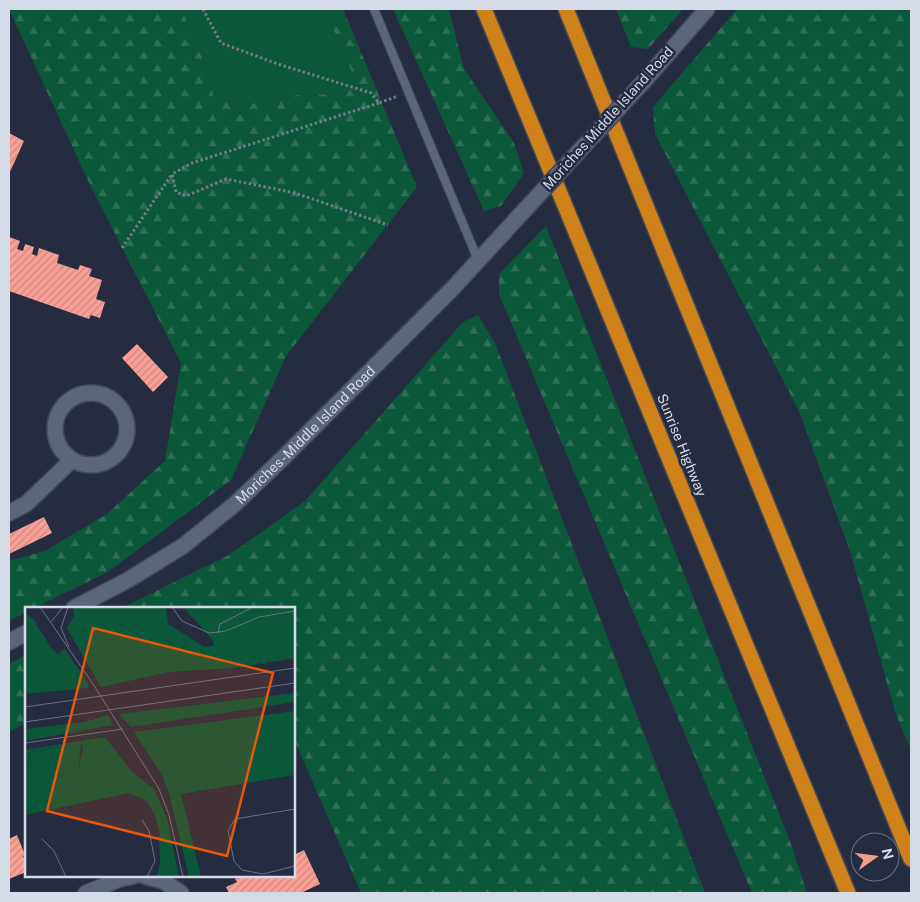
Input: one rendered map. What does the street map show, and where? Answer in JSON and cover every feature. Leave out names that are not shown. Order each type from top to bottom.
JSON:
[{"type":"highway","name":"Sunrise Highway","points":[[484,9],[848,893]]},
{"type":"highway","points":[[566,9],[911,859]]},
{"type":"main road","name":"Moriches Middle Island Road","points":[[509,227],[645,80],[707,9]]},
{"type":"main road","name":"Moriches-Middle Island Road","points":[[76,607],[128,580],[183,546],[235,504],[446,294],[509,227]]},
{"type":"main road","points":[[92,392],[105,395],[116,402],[124,413],[128,426],[126,439],[120,451],[110,460],[98,465],[84,464],[72,460],[62,450],[56,438],[55,425],[59,412],[67,401],[78,394],[92,392]]},
{"type":"main road","points":[[9,513],[26,504],[72,460]]},
{"type":"main road","points":[[9,642],[25,634]]},
{"type":"main road","points":[[86,893],[129,877]]},
{"type":"main road","points":[[148,877],[162,881],[181,893]]},
{"type":"lane","points":[[374,9],[478,260]]},
{"type":"path","points":[[204,9],[221,43],[278,64],[371,93],[379,103]]},
{"type":"path","points":[[122,248],[172,174],[192,163],[408,92]]},
{"type":"path","points":[[172,174],[176,192],[186,196],[226,179],[295,193],[388,225]]},
{"type":"green space","points":[[9,9],[181,9],[198,45],[215,100],[251,104],[303,94],[345,95],[356,82],[325,9],[343,9],[417,187],[286,356],[231,480],[108,572],[36,607],[25,607],[25,613],[9,621],[9,561],[45,551],[107,514],[165,461],[181,363],[91,187]]},
{"type":"green space","points":[[181,9],[325,9],[356,82],[345,95],[303,94],[251,104],[215,100],[198,45]]},
{"type":"green space","points":[[393,9],[449,9],[464,69],[514,143],[524,173],[501,206],[484,211]]},
{"type":"green space","points":[[616,9],[683,9],[648,49],[631,47]]},
{"type":"green space","points":[[737,9],[911,9],[911,750],[896,715],[850,551],[799,411],[655,134],[653,107]]},
{"type":"green space","points":[[546,226],[791,844],[807,893],[752,893],[499,294],[499,274]]},
{"type":"green space","points":[[478,315],[495,343],[705,893],[361,893],[295,741],[295,607],[124,607],[229,555],[305,501],[463,322]]},
{"type":"green space","points":[[25,656],[25,724],[9,732],[9,664]]},
{"type":"building","points":[[9,133],[24,141],[9,174]]},
{"type":"building","points":[[9,237],[20,241],[17,249],[23,251],[25,244],[34,247],[32,254],[37,256],[39,248],[59,255],[57,263],[78,270],[80,265],[92,269],[89,276],[102,280],[96,299],[105,302],[100,318],[91,315],[89,319],[9,291]]},
{"type":"building","points":[[137,344],[168,377],[153,392],[122,358]]},
{"type":"building","points":[[44,517],[52,533],[9,554],[9,534]]},
{"type":"building","points":[[17,835],[25,855],[23,856],[25,872],[9,879],[9,839]]},
{"type":"building","points":[[304,850],[320,884],[304,893],[229,893],[226,887],[237,882],[235,879],[240,877],[295,877],[295,854]]}]
